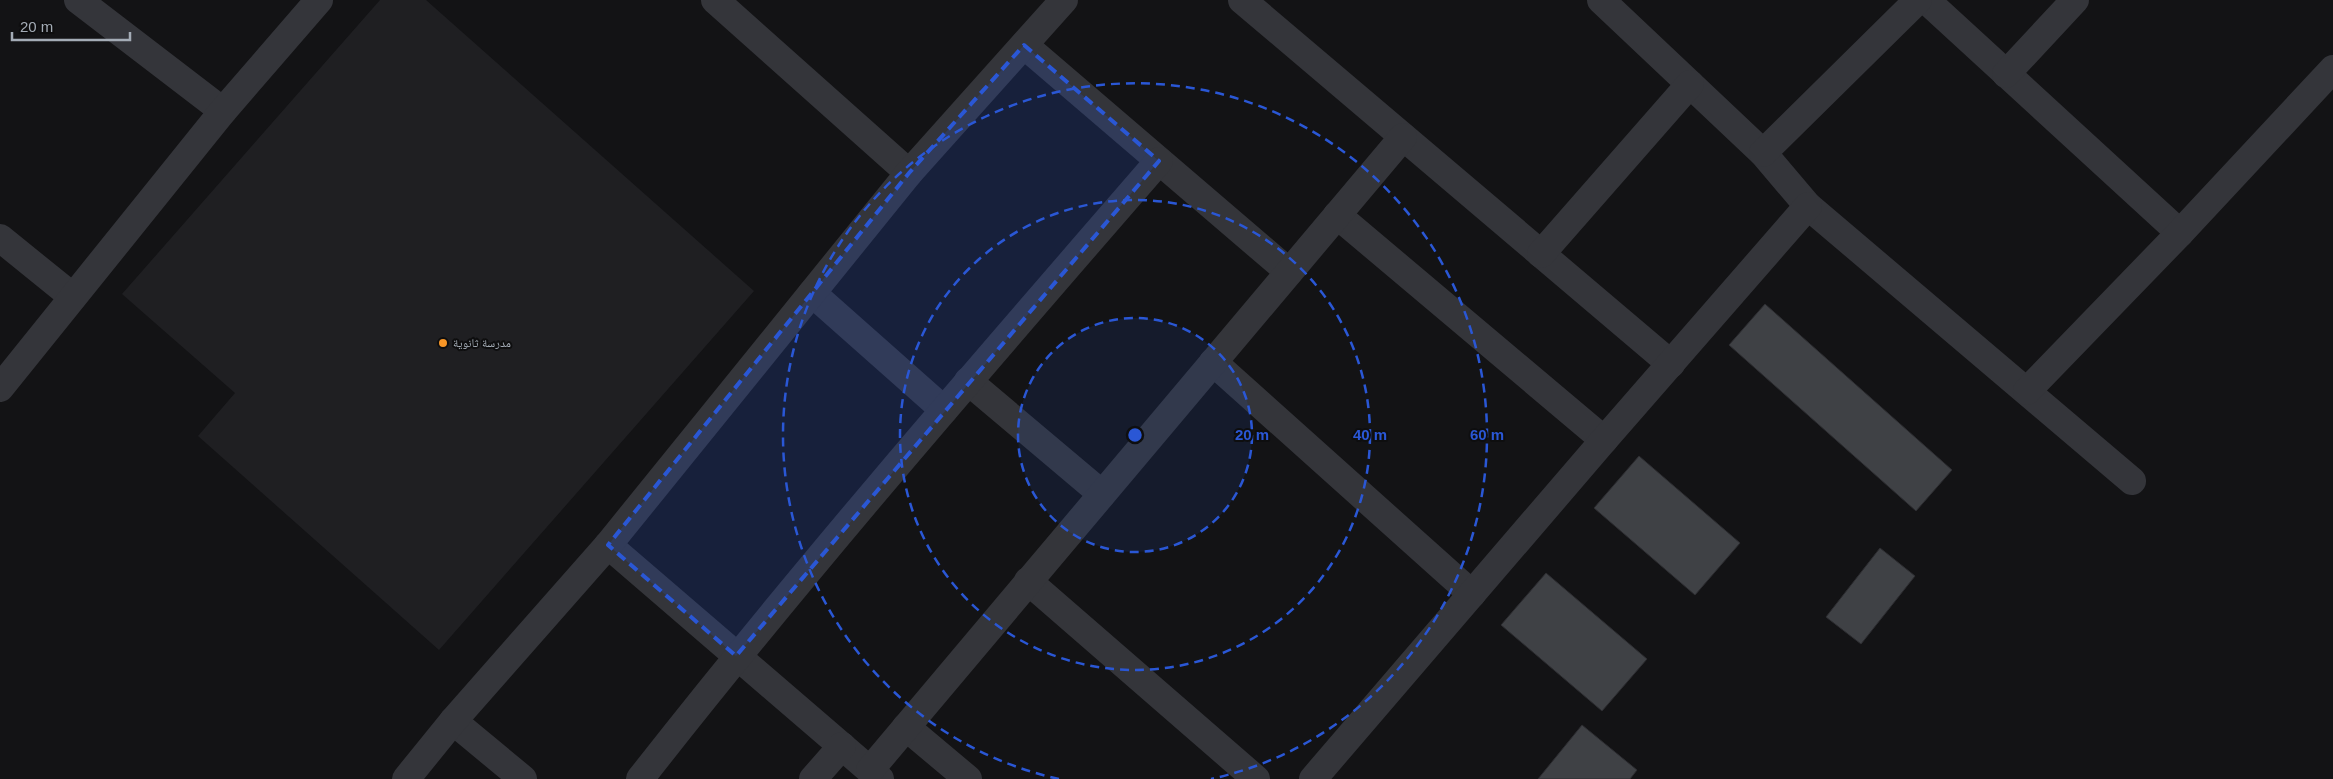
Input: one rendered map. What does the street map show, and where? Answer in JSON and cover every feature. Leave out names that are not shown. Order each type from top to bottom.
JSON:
[{"type":"street","points":[[78,0],[223,111]]},
{"type":"street","points":[[0,388],[223,111],[320,0]]},
{"type":"street","points":[[715,0],[910,173]]},
{"type":"street","points":[[406,779],[453,721],[608,545],[910,173],[1064,0]]},
{"type":"street","points":[[1242,0],[1671,364]]},
{"type":"street","points":[[1601,0],[1763,152],[1808,206],[2132,481]]},
{"type":"street","points":[[1763,152],[1918,0]]},
{"type":"street","points":[[1926,0],[2180,233]]},
{"type":"street","points":[[2006,74],[2075,0]]},
{"type":"street","points":[[1024,45],[1290,272]]},
{"type":"street","points":[[2027,390],[2180,233],[2333,69]]},
{"type":"street","points":[[1541,254],[1690,84]]},
{"type":"street","points":[[608,545],[875,775],[906,727],[1403,137]]},
{"type":"street","points":[[640,779],[736,656],[968,381],[1159,161]]},
{"type":"street","points":[[1313,779],[1808,206]]},
{"type":"street","points":[[1337,215],[1604,440]]},
{"type":"street","points":[[0,238],[73,297]]},
{"type":"street","points":[[812,293],[944,410]]},
{"type":"street","points":[[1213,362],[1472,594]]},
{"type":"street","points":[[968,381],[1102,494]]},
{"type":"street","points":[[1028,581],[1256,779]]},
{"type":"street","points":[[453,721],[522,779]]},
{"type":"street","points":[[906,727],[968,779]]},
{"type":"street","points":[[813,779],[842,746]]},
{"type":"highlighted area","points":[[1024,45],[1159,161],[736,656],[608,545],[909,173]]},
{"type":"shaded area","name":"مدرسة ثانوية","points":[[380,0],[426,0],[754,291],[439,650],[198,436],[235,393],[122,294]]},
{"type":"building","points":[[1765,304],[1952,470],[1916,511],[1729,345]]},
{"type":"building","points":[[1639,456],[1740,543],[1695,595],[1594,508]]},
{"type":"building","points":[[1880,548],[1915,576],[1861,644],[1826,617]]},
{"type":"building","points":[[1546,573],[1647,659],[1602,711],[1501,625]]},
{"type":"building","points":[[1582,725],[1637,770],[1630,779],[1538,779]]},
{"type":"place","name":"مدرسة ثانوية","points":[[443,343]]}]
